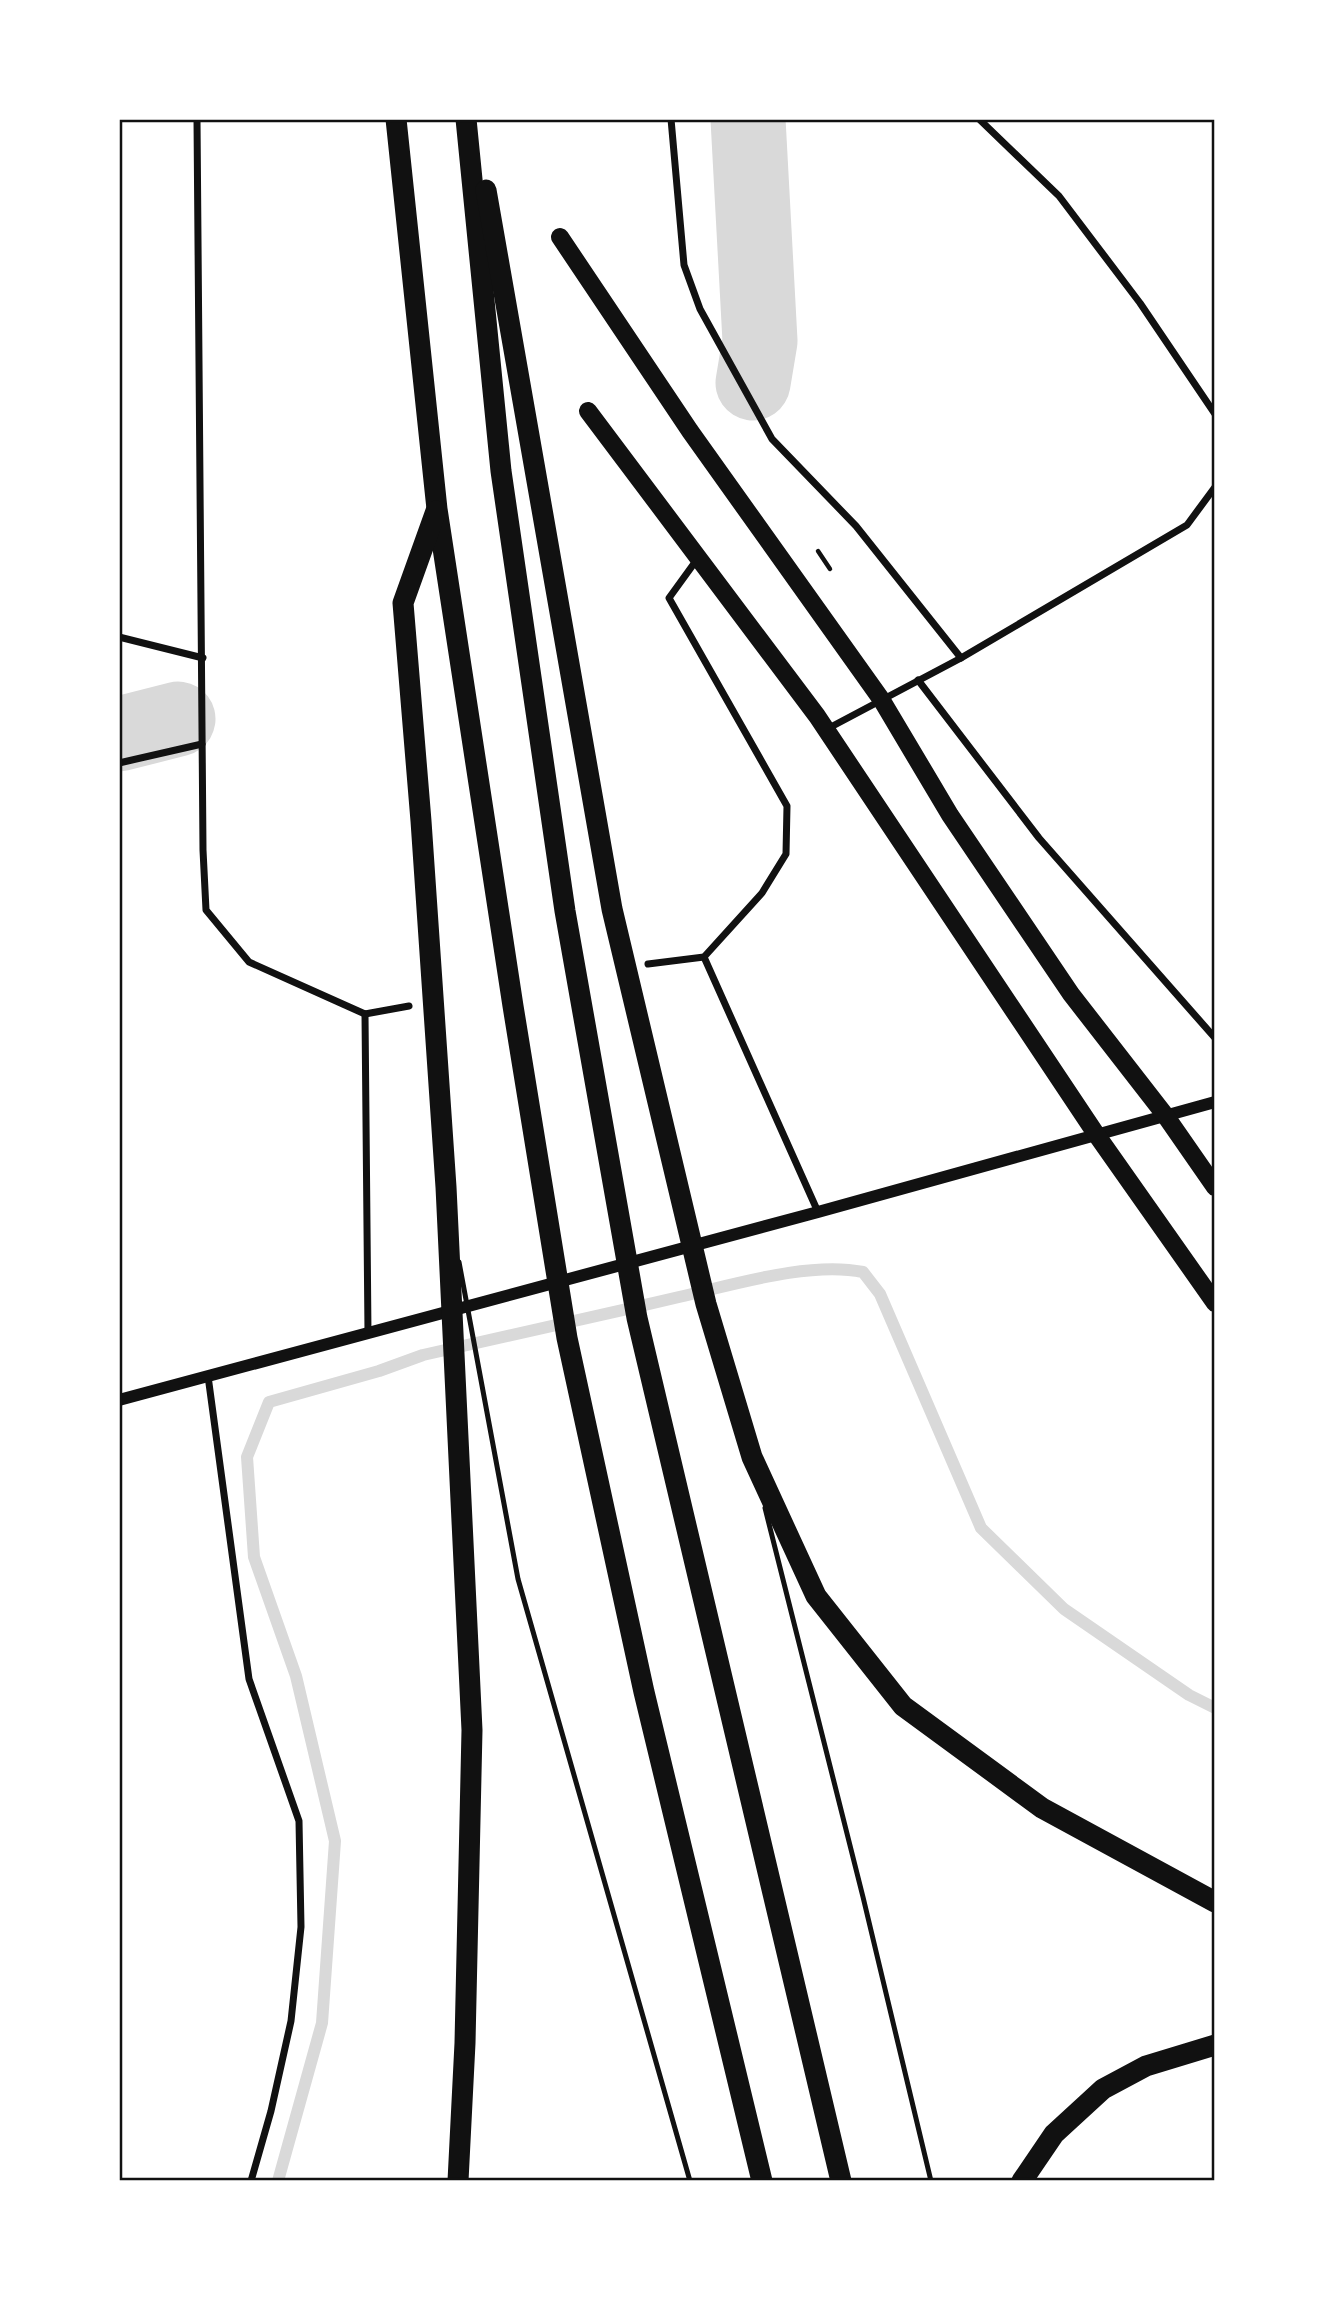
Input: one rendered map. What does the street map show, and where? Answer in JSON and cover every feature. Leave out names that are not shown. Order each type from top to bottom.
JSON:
[{"type":"highway","points":[[396,119],[437,509],[567,1338],[644,1692],[762,2181]]},
{"type":"highway","points":[[466,119],[501,471],[565,911],[637,1318],[841,2181]]},
{"type":"highway","points":[[474,119],[607,881],[628,981],[706,1304],[752,1457],[816,1596],[904,1706],[1042,1808],[1215,1902]]},
{"type":"highway","points":[[437,509],[403,603],[446,1187],[472,1730],[465,2043],[458,2181]]},
{"type":"highway","points":[[1023,2181],[1054,2134],[1103,2089],[1146,2066],[1215,2045]]},
{"type":"main road","points":[[559,237],[690,431],[881,699],[950,815],[1071,994],[1165,1115],[1215,1187]]},
{"type":"main road","points":[[588,411],[826,730],[1096,1134],[1215,1303]]},
{"type":"street","points":[[197,119],[203,850],[206,910],[249,961],[365,1014],[409,1006]]},
{"type":"street","points":[[671,119],[684,265],[701,309],[772,439],[856,526],[961,657]]},
{"type":"street","points":[[979,119],[1059,196],[1140,303],[1215,414]]},
{"type":"street","points":[[826,730],[961,657],[1187,525],[1215,486]]},
{"type":"street","points":[[648,964],[704,957],[762,893],[786,854],[787,806],[669,598],[698,558]]},
{"type":"street","points":[[119,637],[203,657]]},
{"type":"street","points":[[918,680],[1039,838],[1215,1038]]},
{"type":"street","points":[[119,763],[202,744]]},
{"type":"street","points":[[704,957],[818,1212]]},
{"type":"street","points":[[365,1014],[368,1333]]},
{"type":"street","points":[[119,1400],[1215,1102]]},
{"type":"street","points":[[208,1375],[250,1679],[299,1821],[301,1927],[291,2021],[271,2111],[251,2181]]},
{"type":"lane","points":[[446,1187],[455,1240]]},
{"type":"lane","points":[[458,1253],[518,1579],[690,2181]]},
{"type":"lane","points":[[752,1457],[863,1897],[931,2181]]},
{"type":"waterway","points":[[748,119],[760,341],[753,383]]},
{"type":"waterway","points":[[119,734],[178,719]]},
{"type":"waterway","points":[[278,2181],[322,2023],[335,1841],[296,1676],[254,1557],[247,1457],[269,1402],[379,1371],[423,1355],[747,1281],[819,1270],[863,1272],[880,1294],[981,1528],[1064,1609],[1189,1695],[1215,1708]]}]
